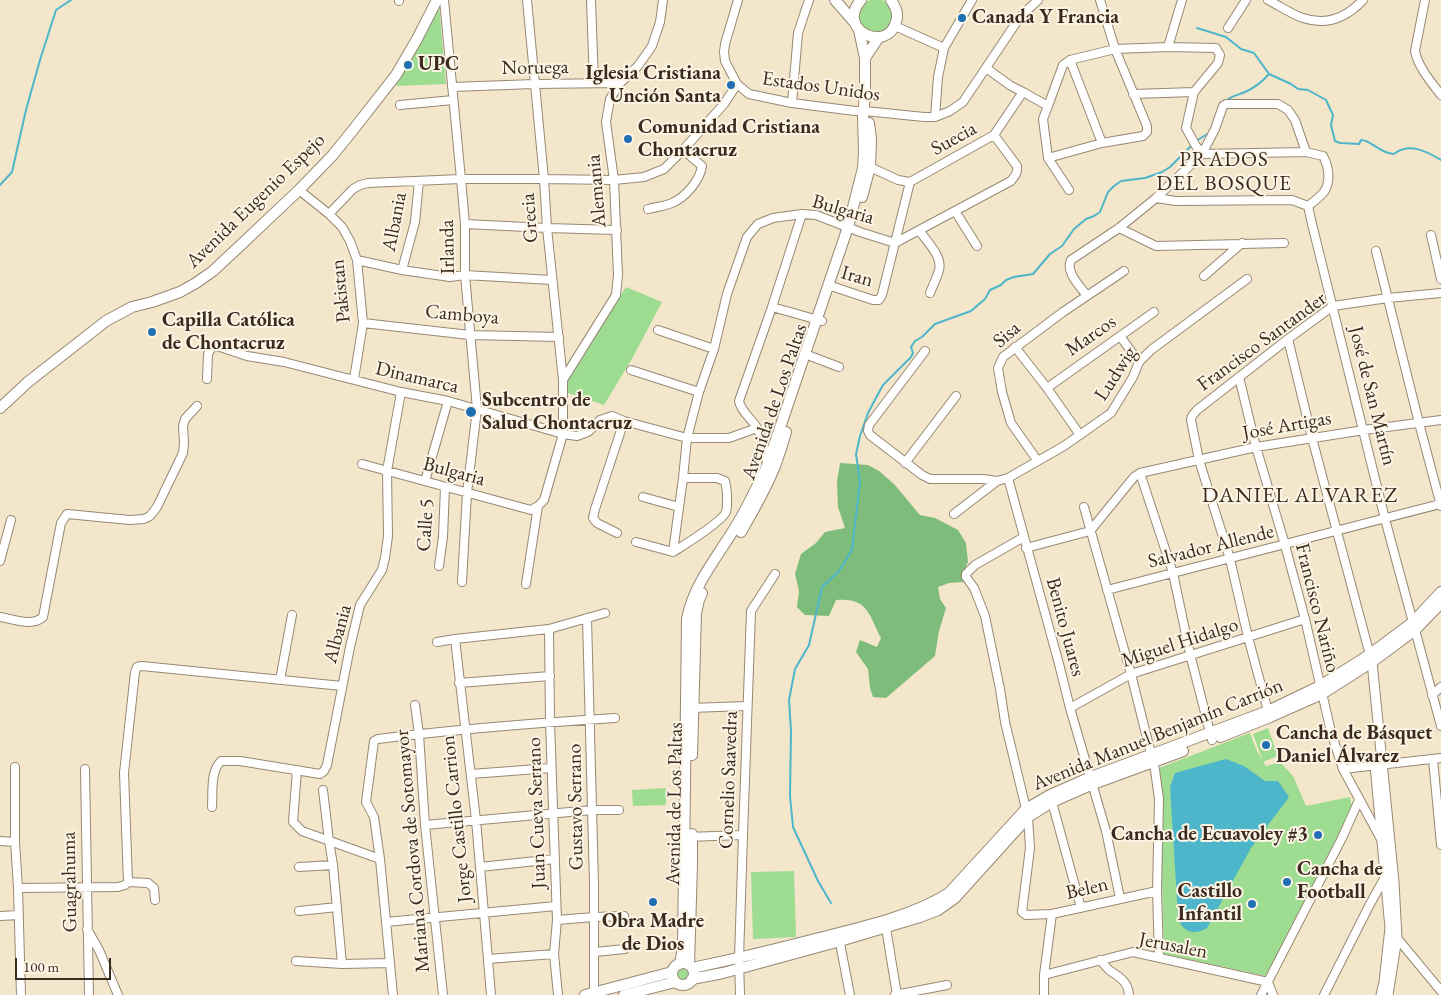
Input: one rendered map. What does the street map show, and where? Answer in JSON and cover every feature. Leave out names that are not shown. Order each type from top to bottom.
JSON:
[{"type":"main road","name":"Avenida Eugenio Espejo","points":[[0,408],[28,382],[114,316],[132,307],[180,292],[206,277],[299,190],[332,156],[396,75],[437,0]]},
{"type":"main road","points":[[835,0],[864,34],[871,37],[885,35],[895,26],[897,11],[894,2]]},
{"type":"main road","points":[[857,26],[854,15],[855,7],[861,0]]},
{"type":"main road","name":"Avenida de Los Paltas","points":[[851,228],[863,168],[864,152],[865,58],[857,26]]},
{"type":"main road","points":[[865,58],[879,37]]},
{"type":"main road","name":"Avenida de Los Paltas","points":[[678,995],[683,975],[687,927],[689,708],[696,613],[699,600],[714,571],[739,536],[756,507],[851,228],[870,167],[871,139],[869,117],[865,111]]},
{"type":"main road","name":"Avenida Manuel Benjamín Carrión","points":[[1414,626],[1441,592]]},
{"type":"main road","name":"Avenida Manuel Benjamín Carrión","points":[[591,994],[739,963],[886,924],[920,917],[938,910],[955,898],[1027,813],[1050,794],[1092,781],[1211,737],[1269,714],[1321,690],[1371,658],[1441,603]]},
{"type":"main road","name":"Avenida Manuel Benjamín Carrión","points":[[1027,813],[1092,781]]},
{"type":"main road","name":"Avenida de Los Paltas","points":[[683,975],[687,995]]},
{"type":"main road","name":"Avenida Manuel Benjamín Carrión","points":[[624,995],[683,975]]},
{"type":"street","name":"Irlanda","points":[[444,0],[465,224],[465,276],[478,409],[467,492],[462,582]]},
{"type":"street","name":"Grecia","points":[[526,0],[563,380],[563,434],[544,500],[538,506],[526,584]]},
{"type":"street","points":[[591,0],[594,83]]},
{"type":"street","name":"Alemania","points":[[563,380],[616,295],[618,276],[617,230],[614,180],[606,122],[610,99],[620,83],[638,66],[652,46],[660,22],[663,0]]},
{"type":"street","points":[[737,84],[725,61],[724,52],[738,0]]},
{"type":"street","points":[[792,102],[798,33],[809,0]]},
{"type":"street","points":[[935,117],[938,77],[944,48],[972,0]]},
{"type":"street","name":"Estados Unidos","points":[[329,214],[360,184],[461,179],[544,178],[614,180],[644,177],[664,169],[683,150],[724,104],[737,84],[749,94],[792,102],[855,112],[865,111],[935,117],[950,111],[963,102],[1020,18],[1038,0]]},
{"type":"street","points":[[1048,158],[1102,143],[1144,136],[1147,132],[1147,126],[1115,49],[1100,0]]},
{"type":"street","points":[[1168,47],[1182,0]]},
{"type":"street","points":[[1228,28],[1246,0]]},
{"type":"street","points":[[1268,0],[1303,18],[1317,20],[1332,20],[1352,11],[1364,0]]},
{"type":"street","points":[[1425,0],[1415,51],[1416,57],[1441,95]]},
{"type":"street","points":[[895,26],[944,48]]},
{"type":"street","points":[[1069,190],[1048,158],[1043,119],[1063,66],[1070,60],[1115,49],[1216,48],[1220,55],[1218,63],[1194,92],[1186,128],[1202,154]]},
{"type":"street","points":[[1070,60],[1102,143]]},
{"type":"street","points":[[986,68],[1012,86],[1048,106]]},
{"type":"street","name":"Noruega","points":[[452,87],[620,83]]},
{"type":"street","name":"Suecia","points":[[910,182],[994,135],[1023,92]]},
{"type":"street","points":[[1133,94],[1194,92]]},
{"type":"street","points":[[400,105],[453,100]]},
{"type":"street","points":[[1088,296],[1069,270],[1071,260],[1119,228],[1156,198],[1202,154],[1215,129],[1223,106],[1226,104],[1278,104],[1288,110],[1296,120],[1306,152]]},
{"type":"street","name":"Bulgaria","points":[[673,552],[687,438],[699,392],[714,349],[727,294],[747,237],[758,224],[773,218],[802,214],[816,215],[895,243],[1011,181],[1016,176],[1017,166],[994,135]]},
{"type":"street","points":[[648,209],[673,203],[688,193],[696,180],[702,166],[683,150]]},
{"type":"street","points":[[1156,198],[1176,201],[1292,200],[1308,206],[1324,192],[1329,176],[1323,156],[1306,152],[1202,154]]},
{"type":"street","points":[[870,167],[898,180],[910,182],[895,243]]},
{"type":"street","name":"Albania","points":[[402,270],[414,222],[419,181]]},
{"type":"street","name":"Pakistan","points":[[299,190],[342,227],[357,260],[363,323],[354,380]]},
{"type":"street","name":"José de San Martín","points":[[1308,206],[1320,262],[1364,430],[1384,519],[1441,726]]},
{"type":"street","points":[[955,211],[977,246]]},
{"type":"street","points":[[770,468],[757,428],[739,401],[802,214]]},
{"type":"street","points":[[465,224],[617,230]]},
{"type":"street","points":[[1119,228],[1156,246],[1284,243]]},
{"type":"street","points":[[919,230],[940,262],[940,269],[930,293]]},
{"type":"street","points":[[1431,235],[1441,279]]},
{"type":"street","name":"Iran","points":[[830,286],[879,300],[882,295],[895,243]]},
{"type":"street","points":[[1204,276],[1242,243]]},
{"type":"street","points":[[1376,252],[1441,505]]},
{"type":"street","points":[[357,260],[402,270],[450,277],[552,280]]},
{"type":"street","name":"Sisa","points":[[1037,460],[1012,423],[1002,392],[998,368],[1003,357],[1124,271]]},
{"type":"street","name":"Ludwig","points":[[997,481],[1008,478],[1111,414],[1139,362],[1151,350],[1246,279]]},
{"type":"street","name":"Francisco Santander","points":[[1199,460],[1191,420],[1194,412],[1333,306],[1441,293]]},
{"type":"street","points":[[772,307],[819,320]]},
{"type":"street","name":"Marcos","points":[[1047,388],[1154,312]]},
{"type":"street","name":"Camboya","points":[[363,323],[470,335],[559,337]]},
{"type":"street","points":[[658,330],[714,349]]},
{"type":"street","points":[[1120,336],[1139,362]]},
{"type":"street","points":[[1288,339],[1312,438],[1371,658],[1379,765],[1382,840],[1390,928],[1381,995]]},
{"type":"street","name":"Dinamarca","points":[[206,379],[208,354],[212,347],[217,346],[246,356],[284,362],[401,392],[448,401],[563,434],[577,436],[588,432],[600,420],[612,416],[687,438],[728,438],[757,428]]},
{"type":"street","points":[[1015,347],[1080,435]]},
{"type":"street","points":[[925,351],[869,424],[868,431],[870,435],[905,463],[930,479],[983,478],[997,481]]},
{"type":"street","points":[[807,355],[839,367]]},
{"type":"street","points":[[631,370],[699,392]]},
{"type":"street","name":"Francisco Nariño","points":[[1239,377],[1256,447],[1305,619],[1331,732],[1343,769],[1391,854]]},
{"type":"street","name":"Albania","points":[[212,807],[213,779],[216,766],[221,761],[240,761],[320,774],[327,766],[350,647],[360,606],[382,570],[385,558],[388,536],[387,471],[401,392]]},
{"type":"street","points":[[905,463],[956,396]]},
{"type":"street","points":[[425,481],[448,401]]},
{"type":"street","points":[[0,617],[32,622],[39,621],[44,617],[61,523],[67,514],[130,520],[144,519],[150,516],[157,507],[183,453],[183,426],[185,420],[197,406]]},
{"type":"street","points":[[617,533],[597,523],[594,518],[595,509],[624,420]]},
{"type":"street","name":"José Artigas","points":[[1140,473],[1256,447],[1441,420]]},
{"type":"street","points":[[1199,460],[1230,559],[1248,638],[1269,714]]},
{"type":"street","name":"Bulgaria","points":[[362,464],[531,510],[538,506]]},
{"type":"street","points":[[1026,548],[1090,531],[1134,477],[1140,473],[1172,573],[1211,737]]},
{"type":"street","points":[[636,542],[673,552],[719,520],[726,512],[727,488],[725,481],[717,478],[683,478]]},
{"type":"street","name":"Benito Juares","points":[[1008,478],[1070,708],[1106,831],[1120,898]]},
{"type":"street","points":[[954,514],[997,481]]},
{"type":"street","name":"Calle 5","points":[[439,566],[445,487]]},
{"type":"street","points":[[644,497],[679,507]]},
{"type":"street","name":"Salvador Allende","points":[[1107,590],[1441,505]]},
{"type":"street","points":[[1084,507],[1131,674],[1152,758],[1159,798],[1157,891],[1159,958]]},
{"type":"street","points":[[0,561],[11,520]]},
{"type":"street","points":[[1024,537],[972,568],[966,574],[966,577],[974,588],[985,616],[1005,722],[1027,813]]},
{"type":"street","name":"Cornelio Saavedra","points":[[740,995],[742,836],[751,611],[775,574]]},
{"type":"street","points":[[437,642],[550,629],[605,614]]},
{"type":"street","points":[[280,680],[292,615]]},
{"type":"street","name":"Gustavo Serrano","points":[[587,618],[595,952],[591,994]]},
{"type":"street","name":"Miguel Hidalgo","points":[[1070,708],[1131,674],[1305,619]]},
{"type":"street","name":"Juan Cueva Serrano","points":[[550,629],[550,722],[557,920],[554,954],[558,995]]},
{"type":"street","name":"Jorge Castillo Carrion","points":[[454,639],[476,820],[490,995]]},
{"type":"street","points":[[128,882],[124,773],[137,667],[342,686]]},
{"type":"street","points":[[459,683],[550,676]]},
{"type":"street","points":[[1432,695],[1441,687]]},
{"type":"street","name":"Mariana Cordova de Sotomayor","points":[[415,705],[419,734],[425,825],[443,995]]},
{"type":"street","points":[[689,708],[748,706]]},
{"type":"street","points":[[393,995],[380,859],[374,818],[366,802],[374,741],[465,729],[615,718]]},
{"type":"street","points":[[1343,769],[1437,758],[1441,845]]},
{"type":"street","points":[[1379,765],[1391,854],[1397,938],[1388,995]]},
{"type":"street","points":[[15,767],[15,842],[22,995]]},
{"type":"street","points":[[471,774],[552,768]]},
{"type":"street","name":"Guagrahuma","points":[[85,769],[88,995]]},
{"type":"street","points":[[297,770],[293,822],[302,831],[380,859]]},
{"type":"street","points":[[324,790],[342,964]]},
{"type":"street","points":[[1261,995],[1342,838],[1359,800]]},
{"type":"street","points":[[1052,802],[1081,908]]},
{"type":"street","points":[[425,825],[592,810],[619,810]]},
{"type":"street","name":"Belen","points":[[1027,813],[1030,848],[1023,914],[1052,914],[1157,891]]},
{"type":"street","points":[[688,838],[742,836]]},
{"type":"street","points":[[0,841],[15,842]]},
{"type":"street","points":[[480,867],[555,859]]},
{"type":"street","points":[[299,868],[333,865]]},
{"type":"street","points":[[1324,995],[1368,906],[1385,877]]},
{"type":"street","points":[[18,888],[118,887],[128,882],[148,883],[154,888],[155,900]]},
{"type":"street","points":[[386,922],[556,906]]},
{"type":"street","points":[[299,911],[337,907]]},
{"type":"street","points":[[1044,995],[1044,975],[1052,914]]},
{"type":"street","points":[[0,916],[18,915]]},
{"type":"street","points":[[557,920],[624,916]]},
{"type":"street","points":[[886,924],[897,995],[947,985]]},
{"type":"street","points":[[86,927],[99,950],[118,995]]},
{"type":"street","points":[[839,937],[850,995]]},
{"type":"street","points":[[1397,938],[1441,991]]},
{"type":"street","points":[[595,952],[625,949]]},
{"type":"street","name":"Jerusalen","points":[[1044,975],[1133,952],[1268,982]]},
{"type":"street","points":[[488,959],[554,954]]},
{"type":"street","points":[[1100,960],[1108,969],[1124,980],[1129,989],[1129,995]]},
{"type":"street","points":[[296,961],[342,964],[389,963]]},
{"type":"street","points":[[1268,982],[1273,995]]},
{"type":"green space","points":[[876,-1],[888,4],[893,16],[888,28],[876,33],[864,28],[859,16],[864,4]]},
{"type":"green space","points":[[439,5],[446,84],[396,86]]},
{"type":"green space","points":[[626,287],[662,302],[633,357],[604,405],[568,393],[566,381]]},
{"type":"green space","points":[[840,463],[868,465],[879,471],[894,484],[920,515],[935,518],[958,530],[966,543],[968,562],[964,571],[964,582],[949,583],[938,587],[940,599],[946,608],[939,631],[935,656],[886,698],[873,697],[868,669],[856,652],[860,640],[877,647],[881,638],[866,609],[855,601],[847,600],[836,600],[829,616],[805,615],[797,607],[799,591],[795,574],[801,554],[816,543],[825,532],[845,528],[838,507],[837,482]]},
{"type":"green space","points":[[1268,728],[1278,756],[1263,762],[1266,766],[1280,762],[1293,776],[1306,806],[1350,797],[1352,808],[1266,976],[1164,954],[1159,768],[1250,733],[1263,761],[1253,734]]},
{"type":"green space","points":[[666,788],[666,805],[633,806],[632,790]]},
{"type":"green space","points":[[794,871],[796,937],[753,939],[751,872]]},
{"type":"green space","points":[[680,966],[686,966],[691,971],[689,980],[680,982],[675,977],[675,971]]},
{"type":"water","points":[[1226,759],[1244,766],[1265,781],[1278,781],[1289,797],[1251,848],[1207,928],[1193,932],[1182,926],[1178,916],[1170,787],[1175,773]]},
{"type":"waterway","points":[[0,185],[12,172],[26,110],[56,10],[71,0]]},
{"type":"waterway","points":[[1197,28],[1226,37],[1241,49],[1254,53],[1269,74]]},
{"type":"waterway","points":[[1225,101],[1252,88],[1269,74],[1298,89],[1308,90],[1326,100],[1333,115],[1331,125],[1335,141],[1359,144],[1361,140],[1394,154],[1400,150],[1418,149],[1441,160]]},
{"type":"waterway","points":[[1196,141],[1209,133]]},
{"type":"waterway","points":[[831,903],[818,881],[793,827],[790,796],[791,731],[789,700],[795,669],[809,645],[822,587],[839,571],[852,550],[860,481],[856,454],[868,413],[883,385],[911,357],[913,353],[911,347],[915,341],[935,324],[971,311],[985,299],[990,290],[1001,285],[1006,280],[1033,274],[1050,254],[1062,246],[1074,229],[1086,219],[1100,212],[1108,192],[1114,186],[1121,181],[1145,178],[1162,172],[1170,167],[1193,144]]},
{"type":"place","name":"Canada Y Francia","points":[[962,18]]},
{"type":"place","name":"UPC","points":[[408,65]]},
{"type":"place","name":"Iglesia Cristiana Unción Santa","points":[[731,85]]},
{"type":"place","name":"Comunidad Cristiana Chontacruz","points":[[628,139]]},
{"type":"place","name":"Capilla Católica de Chontacruz","points":[[152,332]]},
{"type":"place","name":"Subcentro de Salud Chontacruz","points":[[471,412]]},
{"type":"place","name":"Cancha de Básquet Daniel Álvarez","points":[[1266,745]]},
{"type":"place","name":"Cancha de Ecuavoley #3","points":[[1318,835]]},
{"type":"place","name":"Cancha de Football","points":[[1287,882]]},
{"type":"place","name":"Obra Madre de Dios","points":[[653,902]]},
{"type":"place","name":"Castillo Infantil","points":[[1252,904]]},
{"type":"district","name":"PRADOS DEL BOSQUE","points":[[1224,172]]},
{"type":"district","name":"DANIEL ALVAREZ","points":[[1300,496]]}]
